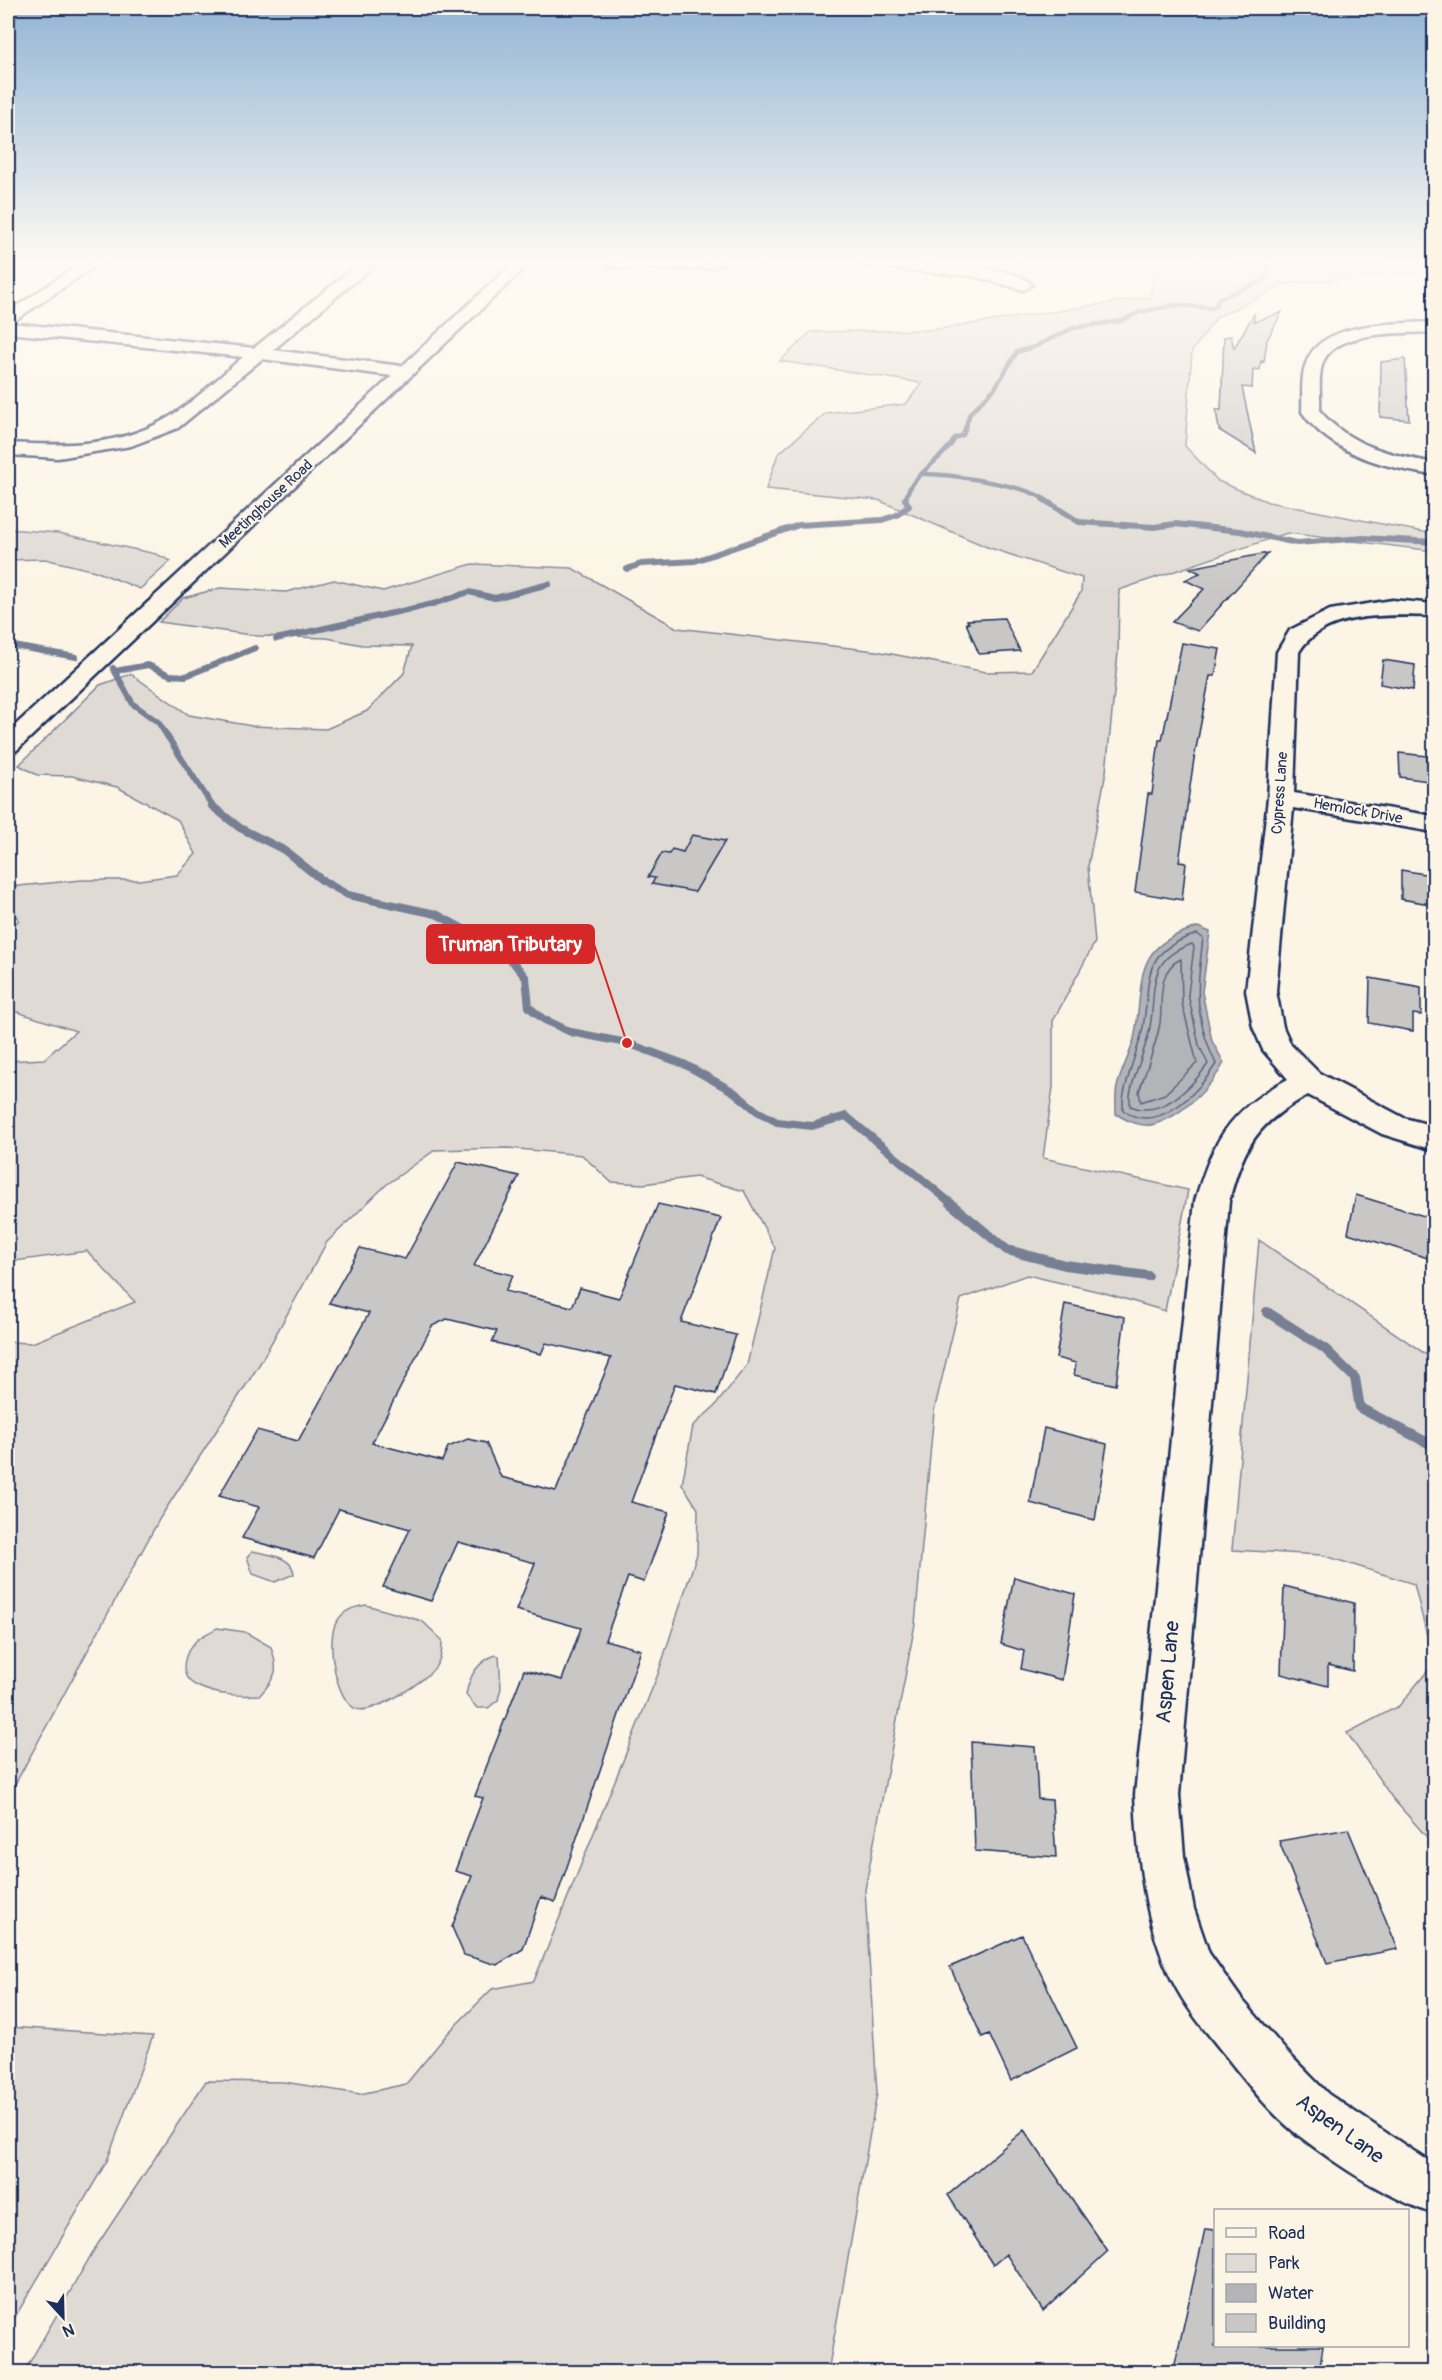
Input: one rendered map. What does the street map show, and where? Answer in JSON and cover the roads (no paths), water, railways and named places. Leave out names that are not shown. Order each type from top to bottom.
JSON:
[{"type":"street","points":[[8,449],[58,452],[124,442],[159,430],[182,416],[232,373]]},
{"type":"street","name":"Meetinghouse Road","points":[[8,745],[404,373]]},
{"type":"street","points":[[1314,373],[1311,412],[1328,431],[1362,449],[1404,463],[1434,469]]},
{"type":"street","name":"Cypress Lane","points":[[1434,609],[1392,607],[1364,609],[1338,615],[1298,634],[1288,652],[1281,798],[1261,992],[1268,1027],[1278,1050],[1308,1081],[1393,1126],[1434,1138]]},
{"type":"street","name":"Hemlock Drive","points":[[1281,798],[1434,824]]},
{"type":"street","name":"Aspen Lane","points":[[1308,1081],[1253,1115],[1238,1132],[1219,1174],[1212,1201],[1157,1795],[1161,1856],[1171,1909],[1190,1966],[1223,2014],[1269,2070],[1310,2112],[1409,2179],[1434,2188]]},
{"type":"water","points":[[1198,927],[1210,932],[1202,992],[1212,1041],[1224,1063],[1212,1082],[1185,1108],[1155,1124],[1135,1123],[1116,1114],[1116,1093],[1134,1039],[1144,969],[1150,956],[1160,945],[1176,935]]},
{"type":"waterway","points":[[906,500],[908,491],[920,475],[950,446],[955,438],[963,435],[970,413],[995,388],[1004,373]]},
{"type":"waterway","points":[[923,474],[968,478],[1005,485],[1045,500]]},
{"type":"waterway","points":[[627,569],[641,564],[695,561],[799,525],[882,520],[897,515],[909,506],[905,499]]},
{"type":"waterway","points":[[1043,499],[1079,522],[1154,527],[1175,524],[1240,531],[1297,543],[1363,538],[1434,542]]},
{"type":"waterway","points":[[276,639],[433,604],[469,592],[495,598],[549,584]]},
{"type":"waterway","points":[[8,645],[76,657]]},
{"type":"waterway","points":[[115,671],[148,665],[170,675],[186,676],[255,648]]},
{"type":"waterway","points":[[113,668],[133,704],[158,722],[213,807]]},
{"type":"waterway","points":[[213,807],[240,828],[284,850],[323,881],[348,895],[436,914],[484,940],[513,962],[526,978],[529,1007],[543,1019],[571,1032],[627,1043],[684,1064],[734,1092],[757,1111],[777,1122],[812,1126],[846,1116],[952,1204]]},
{"type":"waterway","points":[[950,1203],[1007,1250],[1065,1265],[1148,1276]]},
{"type":"waterway","points":[[1267,1312],[1324,1348],[1355,1378],[1360,1408],[1434,1446]]},
{"type":"place","name":"Truman Tributary","points":[[627,1043]]}]
